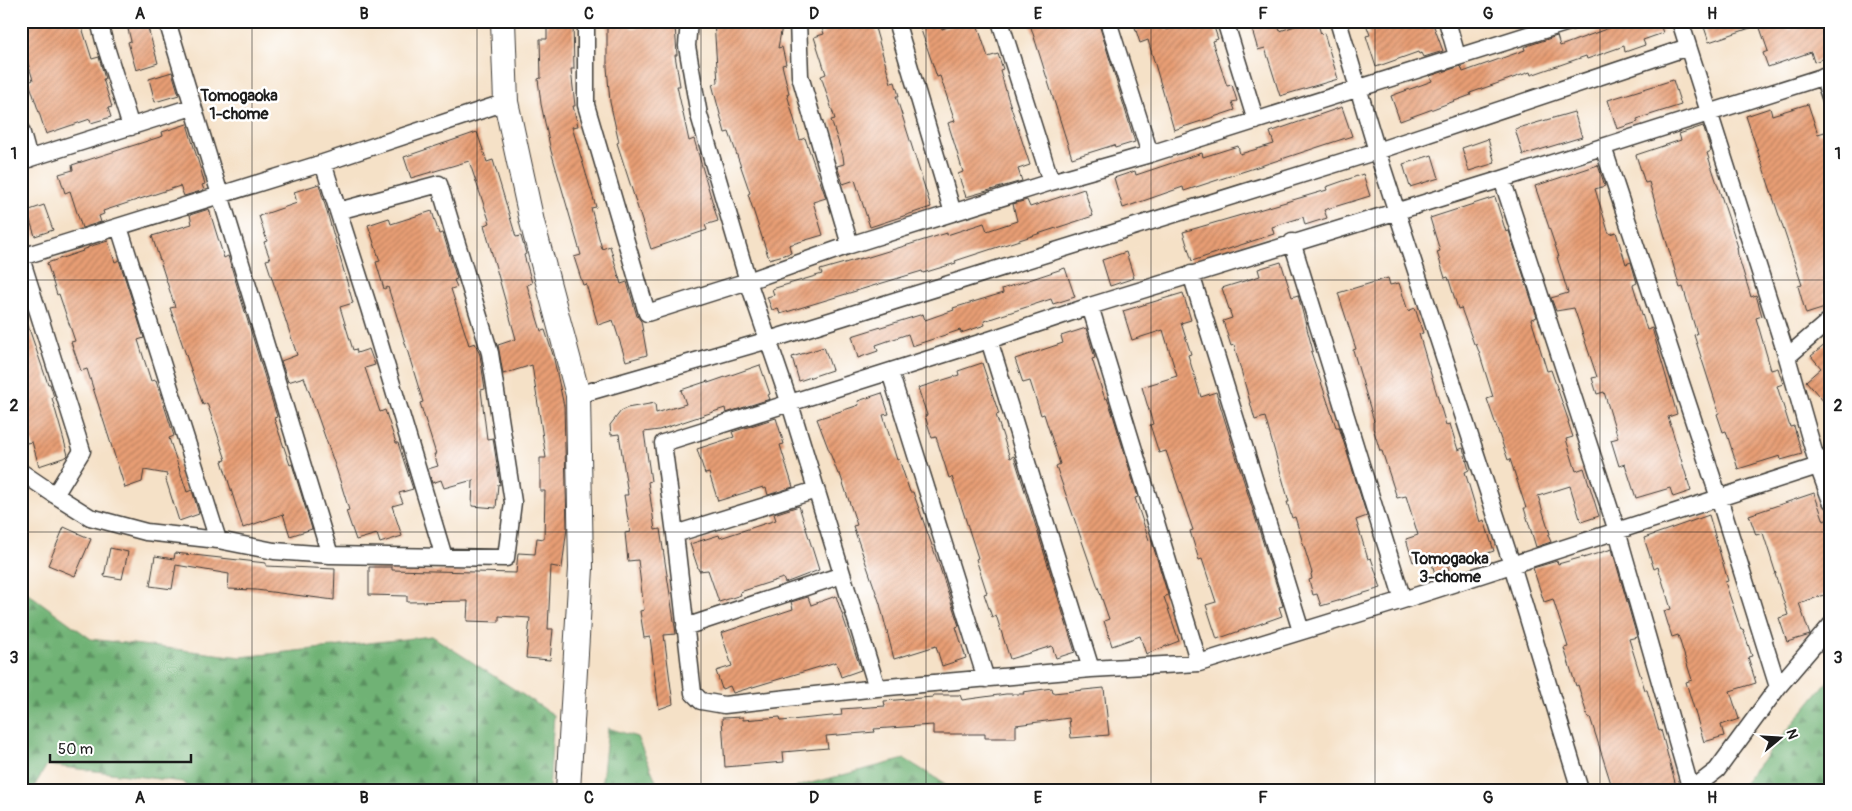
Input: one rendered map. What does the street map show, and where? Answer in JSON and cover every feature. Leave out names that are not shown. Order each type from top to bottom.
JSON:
[{"type":"street","points":[[99,21],[130,127]]},
{"type":"street","points":[[167,21],[330,555]]},
{"type":"street","points":[[503,21],[506,102],[532,222],[578,395],[581,568],[568,790]]},
{"type":"street","points":[[586,21],[586,104],[647,313],[748,281],[850,245],[1051,182],[1256,121],[1562,23]]},
{"type":"street","points":[[689,21],[687,46],[699,115],[748,281],[790,404],[877,688]]},
{"type":"street","points":[[798,21],[800,76],[850,245]]},
{"type":"street","points":[[896,21],[953,213]]},
{"type":"street","points":[[1000,21],[1051,182]]},
{"type":"street","points":[[1108,21],[1150,154]]},
{"type":"street","points":[[1226,21],[1256,121]]},
{"type":"street","points":[[1338,21],[1377,151],[1512,565],[1580,790]]},
{"type":"street","points":[[1447,21],[1458,56]]},
{"type":"street","points":[[1680,21],[1787,357],[1818,466],[1831,501]]},
{"type":"street","points":[[578,395],[769,340],[1377,151],[1688,47]]},
{"type":"street","points":[[1831,100],[1827,75],[1397,212],[1292,242],[790,404],[663,443],[693,693],[701,701],[724,704],[1091,669],[1199,663],[1403,600],[1818,466],[1831,455]]},
{"type":"street","points":[[55,495],[82,451],[21,258],[323,163],[506,102]]},
{"type":"street","points":[[21,130],[25,160],[192,107]]},
{"type":"street","points":[[1603,147],[1719,498],[1778,687]]},
{"type":"street","points":[[323,163],[370,308],[444,557]]},
{"type":"street","points":[[1502,179],[1617,531],[1691,790],[1717,770],[1778,687],[1831,625]]},
{"type":"street","points":[[21,472],[90,517],[146,532],[218,540],[274,551],[330,555],[506,558],[513,502],[490,353],[439,184],[338,211]]},
{"type":"street","points":[[120,227],[218,540]]},
{"type":"street","points":[[1292,242],[1403,600]]},
{"type":"street","points":[[1191,274],[1301,631]]},
{"type":"street","points":[[1090,306],[1199,663]]},
{"type":"street","points":[[1787,357],[1831,319]]},
{"type":"street","points":[[989,340],[1091,669]]},
{"type":"street","points":[[890,372],[986,679]]},
{"type":"street","points":[[675,534],[816,490]]},
{"type":"street","points":[[685,627],[842,575]]},
{"type":"green space","points":[[21,588],[91,639],[241,657],[432,636],[554,715],[549,790],[192,790],[182,782],[47,765],[32,790],[21,790]]},
{"type":"green space","points":[[1831,677],[1831,790],[1738,790]]},
{"type":"green space","points":[[608,728],[637,737],[660,790],[601,790]]},
{"type":"green space","points":[[905,759],[955,790],[784,790]]},
{"type":"building","points":[[21,21],[80,21],[92,59],[99,57],[105,79],[103,79],[112,107],[108,108],[111,117],[91,123],[90,119],[46,134],[29,82],[33,80],[21,40]]},
{"type":"building","points":[[126,21],[146,21],[158,63],[136,70],[128,42],[131,41]]},
{"type":"building","points":[[547,21],[573,21],[574,69],[571,69],[575,106],[573,106],[578,126],[572,127],[596,207],[591,208],[602,249],[610,246],[621,284],[627,282],[637,316],[641,321],[647,355],[626,361],[613,320],[598,325],[586,284],[583,285],[574,257],[581,255],[551,151],[538,79],[541,78],[540,39],[547,39]]},
{"type":"building","points":[[607,21],[632,21],[631,28],[675,25],[677,55],[675,55],[680,86],[677,86],[689,141],[694,139],[718,221],[705,225],[707,230],[651,249],[617,143],[619,142],[610,102],[607,67]]},
{"type":"building","points":[[714,21],[783,21],[778,48],[782,47],[786,64],[782,65],[789,93],[787,94],[800,140],[805,138],[826,198],[813,202],[823,235],[789,245],[791,253],[769,259],[748,194],[750,193],[729,132],[725,133],[712,84],[718,83]]},
{"type":"building","points":[[820,21],[873,21],[891,83],[895,82],[899,96],[896,96],[931,207],[870,227],[855,180],[843,184],[837,166],[844,164],[843,156],[831,120],[835,119],[821,76],[826,74],[814,37],[824,34]]},
{"type":"building","points":[[918,21],[940,21],[942,29],[965,21],[976,21],[988,57],[998,54],[1003,69],[1000,70],[1008,98],[1030,165],[1018,169],[1022,181],[966,197],[958,174],[963,172],[948,123],[955,121],[940,76],[937,77]]},
{"type":"building","points":[[1029,21],[1098,21],[1135,142],[1115,148],[1114,145],[1072,158]]},
{"type":"building","points":[[1133,21],[1163,21],[1166,30],[1195,21],[1204,21],[1206,26],[1213,24],[1218,39],[1212,41],[1227,86],[1232,85],[1237,101],[1232,102],[1235,110],[1174,130],[1148,40],[1140,43]]},
{"type":"building","points":[[1266,21],[1276,21],[1280,31],[1310,21],[1317,21],[1321,34],[1324,33],[1338,79],[1280,96],[1265,48],[1258,50],[1251,26]]},
{"type":"building","points":[[1365,21],[1432,21],[1443,51],[1424,57],[1422,53],[1419,54],[1418,52],[1376,67],[1366,36],[1370,35]]},
{"type":"building","points":[[1628,21],[1659,21],[1663,33],[1643,40],[1645,45],[1625,52],[1624,46],[1587,59],[1586,56],[1531,75],[1530,72],[1470,93],[1471,95],[1400,121],[1391,96],[1432,81],[1430,76],[1461,66],[1463,72],[1525,50],[1524,47],[1557,36],[1560,46]]},
{"type":"building","points":[[1702,21],[1784,21],[1787,30],[1813,21],[1827,21],[1831,33],[1831,56],[1814,62],[1811,52],[1768,67],[1763,53],[1768,51],[1759,25],[1709,42]]},
{"type":"building","points":[[172,72],[179,95],[155,102],[149,79]]},
{"type":"building","points":[[1673,80],[1681,105],[1637,119],[1638,122],[1617,129],[1608,100]]},
{"type":"building","points":[[1808,104],[1818,134],[1828,131],[1831,140],[1831,276],[1824,277],[1828,291],[1824,292],[1828,307],[1806,314],[1798,286],[1802,285],[1746,116],[1770,108],[1772,115]]},
{"type":"building","points":[[1342,107],[1352,136],[1184,191],[1183,187],[1123,208],[1114,178],[1135,171],[1136,175],[1202,153],[1203,157],[1238,146],[1240,154],[1274,144],[1270,132]]},
{"type":"building","points":[[1574,112],[1582,137],[1523,155],[1515,129]]},
{"type":"building","points":[[187,124],[205,184],[202,185],[204,190],[184,196],[180,186],[103,211],[104,214],[99,216],[101,222],[82,228],[70,191],[65,193],[59,174],[73,170],[72,165],[163,136],[162,132]]},
{"type":"building","points":[[1703,126],[1711,151],[1707,153],[1738,247],[1738,255],[1751,297],[1756,295],[1762,316],[1756,318],[1771,370],[1778,368],[1783,384],[1777,386],[1790,427],[1794,426],[1802,454],[1781,460],[1780,456],[1738,469],[1726,431],[1723,432],[1717,414],[1719,413],[1694,335],[1697,334],[1683,287],[1680,288],[1649,182],[1645,183],[1636,155],[1681,140],[1679,134]]},
{"type":"building","points":[[477,132],[487,162],[493,160],[516,237],[521,236],[532,283],[527,285],[541,331],[545,330],[553,355],[564,406],[567,527],[562,568],[551,566],[548,629],[553,629],[550,660],[526,658],[530,618],[499,616],[499,622],[467,621],[468,601],[407,602],[407,596],[369,595],[369,567],[392,567],[392,570],[516,573],[518,553],[535,554],[537,538],[544,539],[545,491],[540,491],[540,458],[546,458],[532,365],[503,374],[498,345],[516,339],[484,225],[490,223],[469,161],[411,178],[404,157]]},
{"type":"building","points":[[1488,139],[1495,163],[1469,171],[1462,148]]},
{"type":"building","points":[[1432,155],[1439,178],[1410,187],[1403,164]]},
{"type":"building","points":[[1598,165],[1605,186],[1595,189],[1608,231],[1610,234],[1616,232],[1626,264],[1631,262],[1637,283],[1633,285],[1647,330],[1652,328],[1677,414],[1668,417],[1691,491],[1673,497],[1670,488],[1636,498],[1625,464],[1619,466],[1611,440],[1618,438],[1604,392],[1597,394],[1592,378],[1597,377],[1574,308],[1556,311],[1551,298],[1568,293],[1557,257],[1559,257],[1535,186]]},
{"type":"building","points":[[1363,174],[1370,196],[1324,210],[1327,218],[1305,225],[1303,217],[1272,227],[1274,234],[1192,261],[1183,232],[1327,190],[1326,187]]},
{"type":"building","points":[[319,184],[353,303],[340,307],[353,350],[356,349],[357,353],[369,349],[375,365],[365,368],[380,412],[385,410],[413,489],[399,493],[403,503],[392,506],[402,536],[380,543],[377,534],[356,540],[346,511],[349,510],[337,471],[304,377],[288,382],[281,361],[297,355],[266,260],[270,259],[264,242],[267,241],[259,216],[297,203],[294,192]]},
{"type":"building","points":[[1084,189],[1093,216],[955,261],[956,263],[923,273],[922,271],[780,314],[778,308],[772,310],[767,297],[774,295],[772,289],[822,274],[820,270],[984,223],[987,231],[1017,221],[1013,204],[1027,200],[1030,207]]},
{"type":"building","points":[[1495,197],[1506,232],[1509,231],[1537,317],[1531,319],[1547,371],[1551,370],[1569,422],[1573,437],[1566,439],[1576,471],[1584,468],[1599,516],[1581,522],[1570,486],[1538,496],[1551,542],[1536,547],[1510,459],[1508,460],[1487,399],[1493,397],[1479,352],[1476,344],[1474,344],[1461,308],[1458,309],[1448,277],[1445,278],[1437,252],[1440,251],[1430,218]]},
{"type":"building","points":[[44,205],[53,230],[35,236],[27,211]]},
{"type":"building","points":[[209,209],[224,258],[228,256],[277,417],[274,418],[290,465],[292,464],[312,529],[290,536],[283,514],[243,528],[222,461],[226,460],[207,403],[203,405],[170,308],[175,307],[152,236],[192,224],[190,215]]},
{"type":"building","points":[[432,211],[439,234],[443,233],[457,279],[454,280],[457,287],[451,289],[469,345],[475,343],[480,355],[485,389],[481,390],[487,439],[493,438],[500,485],[498,484],[496,508],[472,506],[473,480],[444,488],[441,480],[432,483],[428,469],[438,466],[434,454],[436,454],[420,403],[423,402],[388,287],[384,289],[376,262],[380,261],[368,225],[389,218],[391,224]]},
{"type":"building","points":[[108,241],[115,262],[119,260],[144,338],[138,340],[151,381],[156,380],[174,436],[169,438],[187,492],[192,490],[199,514],[179,521],[166,480],[167,474],[144,470],[142,482],[125,488],[87,369],[81,371],[71,342],[75,341],[47,263]]},
{"type":"building","points":[[1126,252],[1134,278],[1110,286],[1102,260]]},
{"type":"building","points":[[1281,262],[1292,297],[1298,295],[1313,351],[1311,352],[1336,427],[1339,427],[1367,516],[1356,520],[1368,559],[1371,558],[1381,588],[1321,606],[1317,594],[1313,595],[1309,580],[1312,579],[1312,573],[1295,517],[1292,518],[1287,502],[1289,502],[1265,417],[1255,420],[1234,345],[1231,346],[1223,321],[1232,318],[1222,288],[1260,276],[1258,269]]},
{"type":"building","points":[[1065,268],[1075,297],[1053,304],[1051,299],[984,321],[985,325],[961,333],[960,330],[912,346],[908,334],[876,345],[878,351],[858,358],[852,336],[923,314],[925,320],[954,310],[953,308],[1003,293],[1002,289]]},
{"type":"building","points":[[1388,278],[1390,285],[1399,283],[1408,311],[1415,308],[1423,333],[1419,334],[1446,425],[1450,424],[1458,450],[1463,448],[1469,470],[1465,472],[1480,522],[1484,520],[1494,551],[1448,566],[1449,570],[1435,574],[1430,556],[1413,562],[1406,539],[1418,535],[1406,496],[1397,498],[1382,451],[1380,451],[1373,428],[1374,421],[1353,350],[1356,349],[1338,293]]},
{"type":"building","points":[[1183,293],[1191,320],[1181,323],[1191,354],[1188,355],[1201,397],[1216,392],[1283,606],[1279,607],[1282,616],[1217,639],[1206,605],[1216,602],[1202,559],[1199,560],[1190,531],[1193,530],[1166,451],[1159,453],[1150,425],[1153,424],[1142,387],[1177,376],[1163,330],[1132,340],[1123,311]]},
{"type":"building","points":[[24,314],[48,384],[50,384],[54,397],[52,398],[68,455],[39,466],[32,442],[21,444],[21,315]]},
{"type":"building","points":[[1086,328],[1095,358],[1092,359],[1105,399],[1107,398],[1112,412],[1138,497],[1135,498],[1149,540],[1151,539],[1168,595],[1164,597],[1179,641],[1146,654],[1140,636],[1112,646],[1104,621],[1109,619],[1056,466],[1060,464],[1044,414],[1041,415],[1030,381],[1023,383],[1015,359],[1063,343],[1061,336]]},
{"type":"building","points":[[1831,340],[1831,410],[1806,381],[1821,368],[1811,356]]},
{"type":"building","points":[[824,347],[832,370],[799,381],[792,357]]},
{"type":"building","points":[[982,363],[999,414],[996,415],[1010,458],[1014,456],[1075,652],[1056,658],[1052,646],[1010,659],[996,615],[992,617],[984,594],[987,593],[976,559],[978,558],[952,477],[949,478],[936,437],[932,438],[925,416],[927,415],[918,388],[959,375],[958,371]]},
{"type":"building","points":[[760,365],[770,399],[726,413],[725,408],[659,430],[644,432],[651,481],[648,482],[655,530],[660,529],[676,634],[664,635],[673,704],[659,709],[650,637],[644,638],[640,611],[644,610],[638,560],[628,561],[625,533],[630,532],[624,495],[628,495],[619,434],[611,435],[610,425],[621,411],[627,408],[655,403],[656,413],[686,404],[681,390]]},
{"type":"building","points":[[882,393],[889,414],[883,415],[897,460],[899,459],[910,492],[913,492],[959,626],[956,627],[966,658],[942,666],[936,646],[894,659],[880,604],[853,526],[857,525],[840,474],[838,474],[817,419],[859,405],[858,401]]},
{"type":"building","points":[[776,418],[784,444],[780,445],[793,487],[768,495],[766,488],[764,489],[763,487],[718,501],[709,473],[705,474],[697,449],[734,437],[732,432]]},
{"type":"building","points":[[1814,493],[1824,521],[1828,519],[1831,528],[1831,593],[1799,603],[1810,635],[1787,642],[1779,618],[1788,615],[1776,574],[1763,533],[1756,535],[1749,515]]},
{"type":"building","points":[[799,506],[819,570],[785,583],[783,578],[740,592],[741,595],[719,602],[708,570],[699,571],[690,544],[719,535],[720,538],[776,520],[774,514]]},
{"type":"building","points":[[1709,515],[1728,581],[1725,582],[1752,656],[1748,657],[1756,683],[1730,691],[1739,719],[1721,725],[1724,736],[1704,742],[1686,682],[1692,680],[1678,635],[1672,637],[1664,611],[1671,609],[1658,567],[1654,569],[1644,538]]},
{"type":"building","points":[[64,527],[91,539],[75,576],[48,565]]},
{"type":"building","points":[[110,548],[128,552],[122,579],[104,576]]},
{"type":"building","points":[[1612,549],[1637,637],[1629,639],[1659,731],[1661,730],[1676,786],[1666,790],[1613,790],[1590,717],[1588,718],[1564,648],[1568,647],[1553,599],[1544,602],[1533,568],[1557,561],[1558,564],[1583,558]]},
{"type":"building","points":[[175,553],[266,563],[266,566],[335,569],[334,600],[256,590],[228,589],[229,574],[176,565],[172,589],[150,586],[155,556],[174,559]]},
{"type":"building","points":[[836,596],[861,670],[841,677],[836,662],[733,693],[730,686],[722,689],[716,671],[732,666],[721,633],[793,609],[791,602],[808,597],[811,605]]},
{"type":"building","points":[[1052,688],[1053,693],[1104,688],[1109,735],[1071,738],[1069,718],[1016,725],[1016,738],[985,738],[985,734],[933,734],[933,725],[874,729],[875,732],[826,736],[828,748],[783,752],[784,762],[725,767],[722,718],[743,717],[743,720],[780,717],[781,721],[842,715],[841,709],[885,706],[884,701],[933,697],[933,695],[960,695],[962,700],[1006,694],[1024,694],[1023,692]]},
{"type":"district","name":"Tomogaoka 1-chome","points":[[239,104]]},
{"type":"district","name":"Tomogaoka 3-chome","points":[[1450,567]]}]
